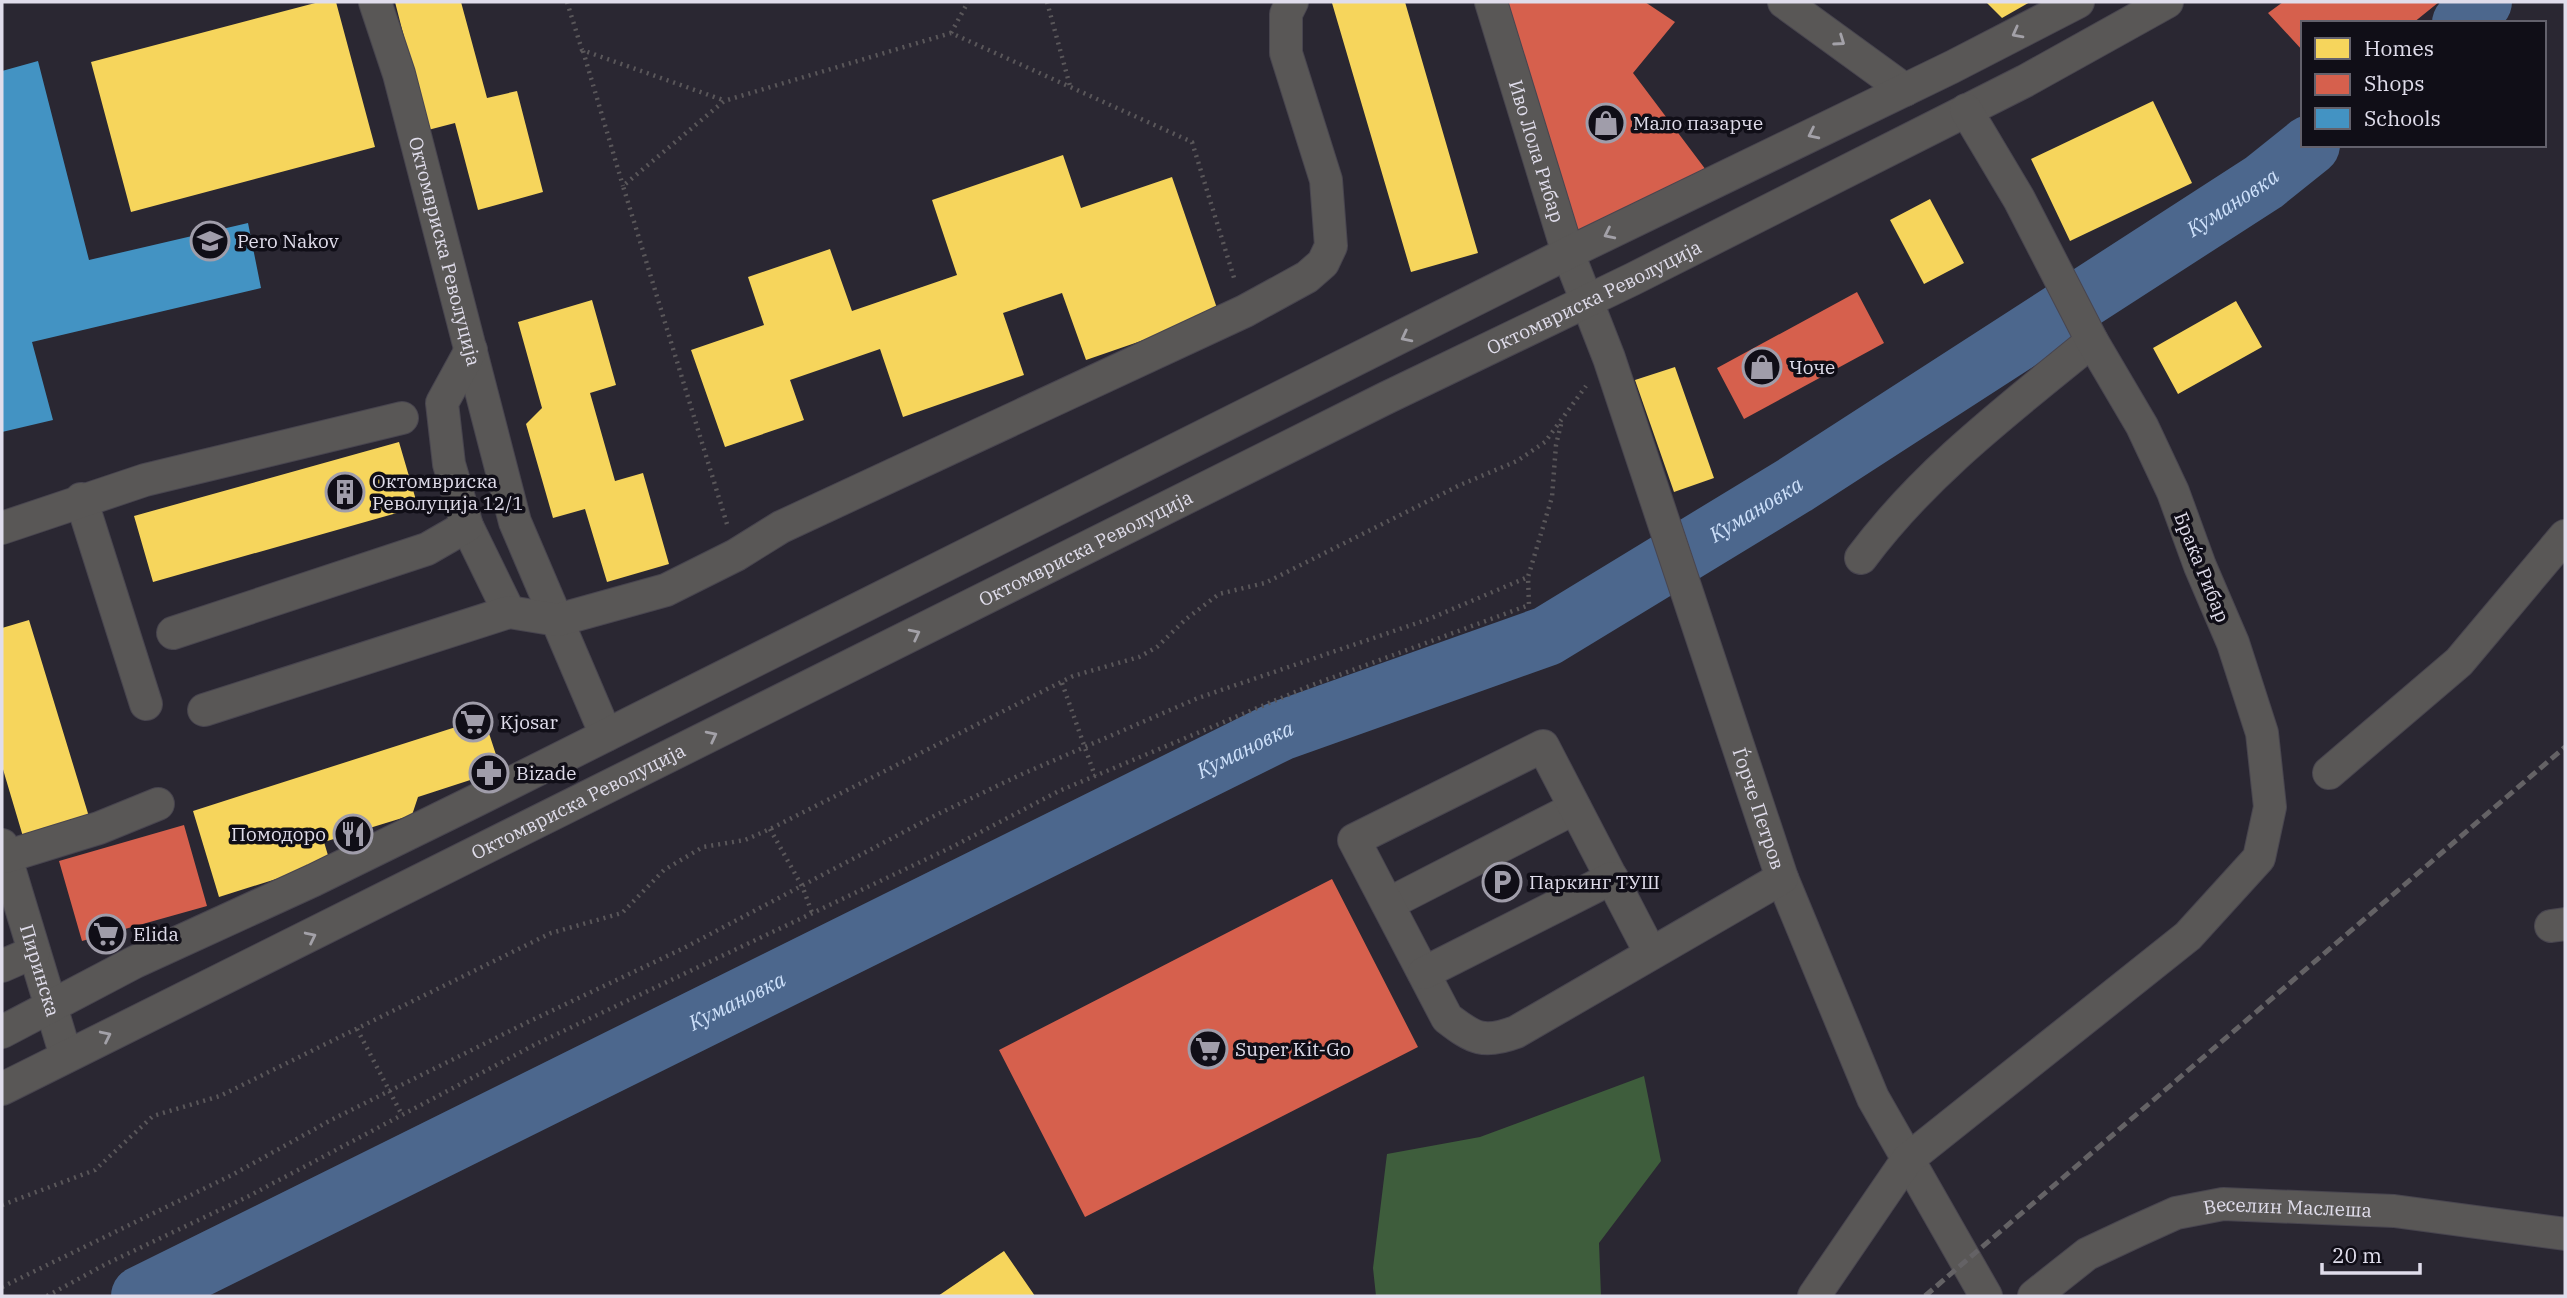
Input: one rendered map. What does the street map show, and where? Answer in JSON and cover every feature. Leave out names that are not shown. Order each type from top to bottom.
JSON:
[{"type":"street","name":"Октомвриска Револуција","points":[[375,2],[398,74],[515,522],[606,735]]},
{"type":"street","points":[[204,710],[509,612],[558,620],[666,590],[736,555],[781,527],[1245,312],[1307,277],[1323,263],[1331,246],[1326,180],[1286,53],[1286,14],[1292,2]]},
{"type":"street","name":"Иво Лола Рибар","points":[[1492,2],[1568,253],[1585,300]]},
{"type":"street","points":[[1784,2],[1905,90]]},
{"type":"street","points":[[2,1032],[135,962],[314,880],[1568,253],[1905,90],[2078,2]]},
{"type":"street","name":"Октомвриска Револуција","points":[[2,1089],[346,920],[1966,110],[2102,41],[2167,2]]},
{"type":"street","name":"Браќа Рибар","points":[[1814,1296],[1907,1160],[2188,936],[2259,858],[2270,807],[2262,733],[2234,643],[2142,426],[2092,341],[2020,199],[1966,110]]},
{"type":"street","name":"Ѓорче Петров","points":[[1585,300],[1609,359],[1782,878],[1873,1098],[1986,1296]]},
{"type":"street","points":[[1861,558],[1902,507],[1972,439],[2092,341]]},
{"type":"street","points":[[471,350],[442,402],[449,464],[467,526],[509,612]]},
{"type":"street","points":[[2,528],[81,499],[145,480],[402,418]]},
{"type":"street","points":[[81,499],[146,704]]},
{"type":"street","points":[[173,633],[427,549],[467,526]]},
{"type":"street","points":[[2329,774],[2459,662],[2565,536]]},
{"type":"street","points":[[1650,952],[1543,747],[1354,840],[1447,1018],[1466,1034],[1491,1041],[1516,1032],[1782,878]]},
{"type":"street","points":[[4,851],[99,828],[158,804]]},
{"type":"street","points":[[1388,904],[1575,808]]},
{"type":"street","name":"Пиринска","points":[[4,851],[66,1056]]},
{"type":"street","points":[[1424,973],[1612,878]]},
{"type":"street","points":[[2,966],[34,953]]},
{"type":"street","name":"Веселин Маслеша","points":[[2034,1296],[2087,1254],[2176,1213],[2222,1204],[2394,1211],[2565,1234]]},
{"type":"path","points":[[567,2],[736,555]]},
{"type":"path","points":[[951,33],[968,2]]},
{"type":"path","points":[[1047,2],[1071,87]]},
{"type":"path","points":[[623,186],[724,101],[951,33],[1192,142],[1245,312]]},
{"type":"path","points":[[582,50],[724,101]]},
{"type":"path","points":[[2,1205],[95,1170],[153,1116],[211,1100],[551,933],[622,913],[664,870],[703,846],[746,840],[770,830],[1062,683],[1139,657],[1157,647],[1186,619],[1219,594],[1265,583],[1284,575],[1438,496],[1517,461],[1545,442],[1609,359]]},
{"type":"path","points":[[47,1296],[106,1264],[247,1197],[401,1113],[538,1043],[1096,776],[1312,685],[1529,605],[1528,577],[1552,497],[1556,445],[1563,416]]},
{"type":"path","points":[[2,1287],[232,1175],[391,1091],[803,888],[936,815],[1085,746],[1198,698],[1429,619],[1528,577]]},
{"type":"path","points":[[1062,683],[1096,776]]},
{"type":"path","points":[[770,830],[803,888],[812,913]]},
{"type":"path","points":[[357,1028],[401,1113]]},
{"type":"green space","points":[[1644,1076],[1661,1161],[1599,1243],[1601,1296],[1376,1296],[1373,1268],[1387,1154],[1480,1137]]},
{"type":"building: Homes","points":[[319,2],[336,2],[375,147],[131,212],[91,62]]},
{"type":"building: Homes","points":[[395,2],[461,2],[487,98],[517,91],[543,192],[478,210],[455,123],[428,130]]},
{"type":"building: Homes","points":[[1405,2],[1478,253],[1411,272],[1332,3]]},
{"type":"building: Homes","points":[[1986,2],[2030,2],[2002,18]]},
{"type":"building: Homes","points":[[2153,101],[2192,183],[2070,241],[2031,159]]},
{"type":"building: Homes","points":[[1063,155],[1081,208],[1172,177],[1219,314],[1086,360],[1062,293],[1003,313],[1024,375],[903,417],[880,349],[790,380],[804,420],[725,447],[691,350],[764,325],[748,277],[830,249],[852,311],[957,275],[932,200]]},
{"type":"building: Homes","points":[[1930,199],[1964,263],[1924,284],[1890,220]]},
{"type":"building: Homes","points":[[592,300],[616,385],[590,393],[615,481],[643,473],[669,564],[607,582],[585,509],[553,518],[526,424],[542,408],[518,322]]},
{"type":"building: Homes","points":[[2236,301],[2262,347],[2178,394],[2153,348]]},
{"type":"building: Homes","points":[[1675,367],[1714,478],[1674,492],[1635,380]]},
{"type":"building: Homes","points":[[399,442],[418,507],[153,582],[134,516]]},
{"type":"building: Homes","points":[[29,620],[90,820],[24,840],[2,766],[2,628]]},
{"type":"building: Homes","points":[[484,718],[501,770],[418,797],[412,815],[324,842],[330,862],[219,897],[193,811]]},
{"type":"building: Homes","points":[[1004,1251],[1035,1296],[938,1296]]},
{"type":"building: Shops","name":"Мало пазарче","points":[[1507,2],[1645,2],[1675,22],[1633,73],[1709,174],[1575,239]]},
{"type":"building: Shops","points":[[2283,2],[2439,2],[2415,21],[2301,21],[2301,49],[2268,13]]},
{"type":"building: Shops","points":[[1857,292],[1884,343],[1744,419],[1717,368]]},
{"type":"building: Shops","points":[[184,825],[207,906],[82,941],[59,861]]},
{"type":"building: Shops","name":"Super Kit-Go","points":[[1332,879],[1418,1047],[1085,1217],[999,1050]]},
{"type":"building: Schools","name":"Pero Nakov","points":[[38,61],[89,260],[248,223],[261,288],[32,342],[53,420],[2,432],[2,71]]},
{"type":"waterway","name":"Кумановка","points":[[2464,21],[2482,2]]},
{"type":"waterway","name":"Кумановка","points":[[141,1296],[1280,731],[1547,636],[1795,485],[2264,182],[2308,147]]},
{"type":"railway","points":[[1925,1296],[2565,747]]},
{"type":"place","name":"Мало пазарче","points":[[1606,123]]},
{"type":"place","name":"Pero Nakov","points":[[210,241]]},
{"type":"place","name":"Чоче","points":[[1762,367]]},
{"type":"place","name":"Октомвриска Револуција 12/1","points":[[345,492]]},
{"type":"place","name":"Kjosar","points":[[473,722]]},
{"type":"place","name":"Bizade","points":[[489,773]]},
{"type":"place","name":"Помодоро","points":[[353,834]]},
{"type":"place","name":"Паркинг ТУШ","points":[[1502,882]]},
{"type":"place","name":"Elida","points":[[106,934]]},
{"type":"place","name":"Super Kit-Go","points":[[1208,1049]]}]
